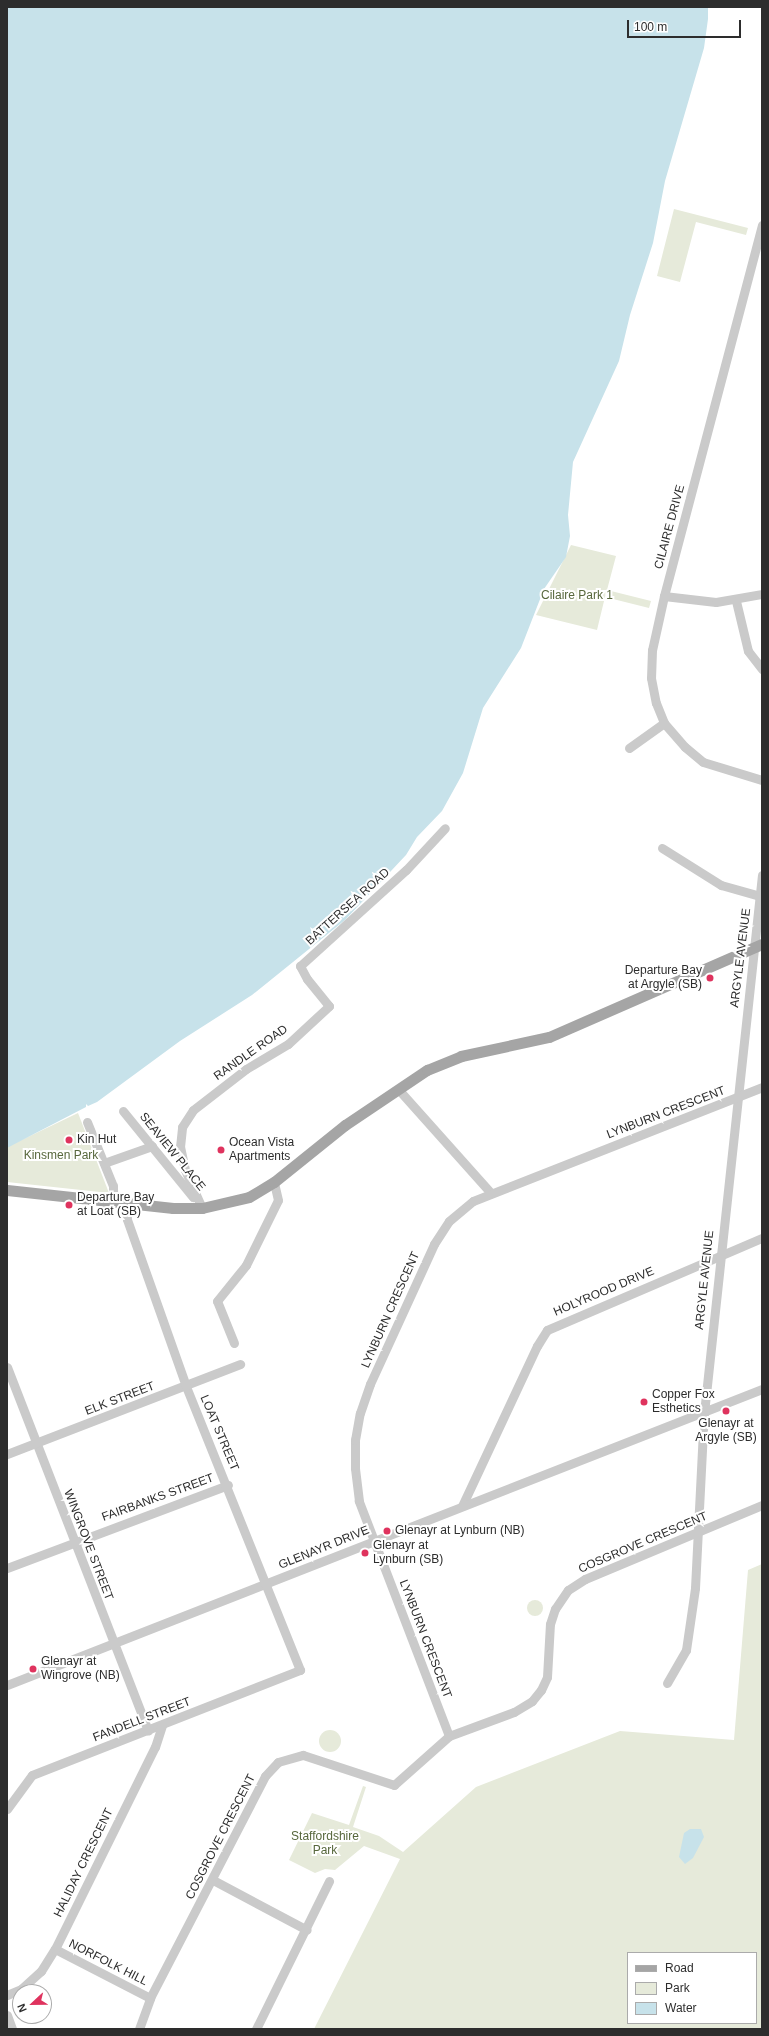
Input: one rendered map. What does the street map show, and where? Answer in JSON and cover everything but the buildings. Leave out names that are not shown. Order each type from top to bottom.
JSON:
[{"type":"main road","points":[[7,1190],[113,1202],[202,1208],[249,1196],[274,1182],[345,1125],[427,1070],[461,1056],[549,1037],[758,946]]},
{"type":"street","name":"CILAIRE DRIVE","points":[[762,225],[760,239],[664,596],[652,650],[651,678],[656,703],[664,723],[685,747],[703,762],[762,780]]},
{"type":"street","points":[[664,596],[716,602],[736,600],[762,594]]},
{"type":"street","points":[[736,600],[748,651],[762,669]]},
{"type":"street","points":[[629,748],[664,723]]},
{"type":"street","name":"BATTERSEA ROAD","points":[[329,1006],[307,980],[300,966],[406,870],[445,828]]},
{"type":"street","points":[[662,848],[721,885],[760,896]]},
{"type":"street","name":"ARGYLE AVENUE","points":[[667,1683],[686,1650],[695,1588],[700,1532],[704,1413],[736,1098],[758,946],[762,875]]},
{"type":"street","name":"RANDLE ROAD","points":[[202,1208],[185,1170],[180,1147],[182,1127],[193,1110],[246,1069],[288,1044],[329,1006]]},
{"type":"street","name":"LYNBURN CRESCENT","points":[[449,1736],[360,1501],[355,1468],[355,1440],[360,1413],[370,1384],[434,1244],[449,1221],[473,1201],[490,1192],[762,1087]]},
{"type":"street","points":[[398,1089],[490,1192]]},
{"type":"street","name":"SEAVIEW PLACE","points":[[123,1111],[202,1208]]},
{"type":"street","points":[[87,1122],[113,1186],[113,1202]]},
{"type":"street","points":[[104,1163],[152,1146]]},
{"type":"street","points":[[234,1343],[217,1301],[246,1265],[278,1200],[274,1182]]},
{"type":"street","name":"LOAT STREET","points":[[126,1203],[127,1219],[186,1386],[228,1485],[300,1670]]},
{"type":"street","name":"HOLYROOD DRIVE","points":[[462,1506],[537,1346],[547,1330],[762,1238]]},
{"type":"street","name":"ELK STREET","points":[[7,1454],[240,1364]]},
{"type":"street","name":"WINGROVE STREET","points":[[7,1367],[148,1730]]},
{"type":"street","name":"GLENAYR DRIVE","points":[[7,1685],[762,1389]]},
{"type":"street","name":"FAIRBANKS STREET","points":[[7,1568],[228,1485]]},
{"type":"street","name":"COSGROVE CRESCENT","points":[[139,2029],[150,1998],[213,1880],[264,1776],[278,1762],[303,1755],[394,1785],[449,1736],[514,1712],[532,1701],[541,1690],[547,1677],[550,1624],[555,1609],[568,1590],[585,1579],[762,1505]]},
{"type":"street","name":"FANDELL STREET","points":[[7,1810],[32,1775],[300,1670]]},
{"type":"street","name":"HALIDAY CRESCENT","points":[[7,1995],[21,1990],[41,1972],[55,1949],[154,1747],[162,1725]]},
{"type":"street","points":[[213,1880],[307,1930]]},
{"type":"street","points":[[256,2029],[307,1930],[329,1881]]},
{"type":"street","name":"NORFOLK HILL","points":[[55,1949],[150,1998]]},
{"type":"street","points":[[7,2015],[12,2029]]},
{"type":"green space","points":[[674,209],[748,228],[746,235],[696,222],[680,282],[657,276]]},
{"type":"green space","name":"Cilaire Park 1","points":[[571,545],[616,556],[607,590],[651,601],[649,608],[605,597],[597,630],[536,615]]},
{"type":"green space","name":"Kinsmen Park","points":[[78,1113],[109,1193],[7,1182],[7,1147]]},
{"type":"green space","name":"Staffordshire Park","points":[[762,1564],[762,2029],[314,2029],[400,1859],[364,1846],[335,1870],[325,1869],[315,1873],[289,1860],[312,1813],[349,1825],[363,1786],[366,1787],[353,1827],[379,1836],[403,1852],[476,1787],[620,1731],[734,1740],[748,1570]]},
{"type":"green space","points":[[532,1600],[538,1600],[543,1605],[541,1614],[538,1616],[532,1616],[527,1611],[527,1605]]},
{"type":"green space","points":[[330,1730],[338,1733],[341,1741],[338,1749],[330,1752],[322,1749],[319,1741],[322,1733]]},
{"type":"water","points":[[7,7],[708,7],[708,19],[704,48],[665,181],[653,243],[630,315],[619,361],[573,462],[568,515],[570,536],[566,557],[544,589],[521,648],[483,708],[463,773],[442,811],[417,837],[406,855],[345,920],[252,995],[180,1041],[97,1102],[88,1106],[86,1104],[86,1107],[7,1148]]},
{"type":"water","points":[[690,1829],[701,1829],[704,1837],[693,1858],[685,1864],[679,1857],[684,1833]]},
{"type":"place","name":"Departure Bay at Argyle (SB)","points":[[710,978]]},
{"type":"place","name":"Kin Hut","points":[[69,1140]]},
{"type":"place","name":"Ocean Vista Apartments","points":[[221,1150]]},
{"type":"place","name":"Departure Bay at Loat (SB)","points":[[69,1205]]},
{"type":"place","name":"Copper Fox Esthetics","points":[[644,1402]]},
{"type":"place","name":"Glenayr at Argyle (SB)","points":[[726,1411]]},
{"type":"place","name":"Glenayr at Lynburn (NB)","points":[[387,1531]]},
{"type":"place","name":"Glenayr at Lynburn (SB)","points":[[365,1553]]},
{"type":"place","name":"Glenayr at Wingrove (NB)","points":[[33,1669]]}]
